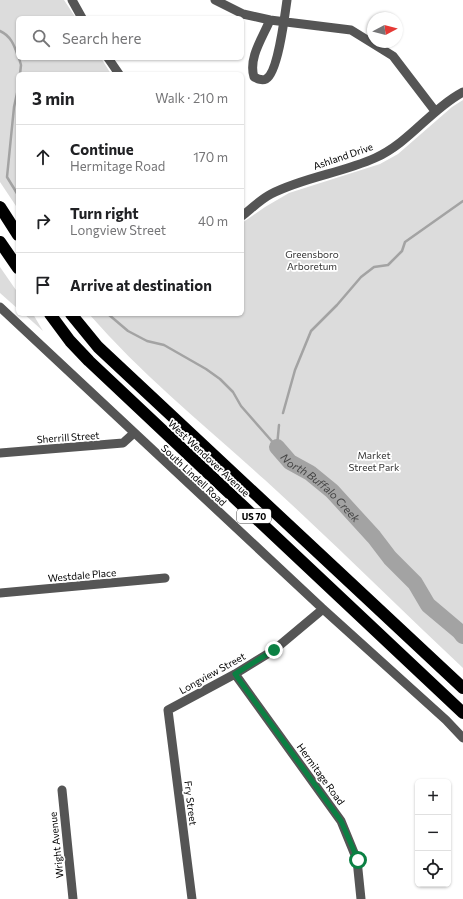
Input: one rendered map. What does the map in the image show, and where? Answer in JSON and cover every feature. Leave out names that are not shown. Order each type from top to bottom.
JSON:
[{"type":"highway","points":[[0,207],[16,232]]},
{"type":"highway","points":[[0,242],[16,265]]},
{"type":"highway","name":"West Wendover Avenue","points":[[51,316],[70,341],[89,361],[463,713]]},
{"type":"highway","name":"West Wendover Avenue","points":[[73,316],[93,341],[109,357],[463,688]]},
{"type":"street","points":[[72,0],[81,16]]},
{"type":"street","points":[[215,0],[243,14],[270,20],[351,30],[394,56],[435,111]]},
{"type":"street","points":[[270,20],[253,59],[252,70],[254,77],[259,80],[266,79],[271,74],[276,61],[285,21],[287,0]]},
{"type":"street","points":[[109,60],[118,72]]},
{"type":"street","name":"Ashland Drive","points":[[244,214],[270,194],[291,185],[376,158],[401,142],[435,111],[463,92]]},
{"type":"street","name":"South Lindell Road","points":[[0,307],[323,609],[446,720],[463,738]]},
{"type":"street","name":"Sherrill Street","points":[[0,453],[123,443],[134,433]]},
{"type":"street","name":"Westdale Place","points":[[0,593],[165,578]]},
{"type":"street","name":"Longview Street","points":[[168,710],[235,674],[274,650],[323,609]]},
{"type":"street","name":"Hermitage Road","points":[[235,674],[341,821],[358,860],[361,899]]},
{"type":"street","name":"Fry Street","points":[[168,710],[192,899]]},
{"type":"street","name":"Wright Avenue","points":[[62,790],[73,899]]},
{"type":"green space","points":[[0,0],[64,0],[75,16],[16,16],[16,60],[102,60],[110,72],[16,72],[16,206],[0,182]]},
{"type":"green space","points":[[463,100],[463,668],[290,503],[174,400],[130,358],[91,316],[244,316],[244,222],[289,193],[380,164],[398,154],[452,107]]},
{"type":"green space","points":[[0,267],[16,290],[16,307],[0,293]]},
{"type":"green space","points":[[26,316],[34,316],[43,331]]},
{"type":"waterway","name":"North Buffalo Creek","points":[[0,31],[7,35],[16,52]]},
{"type":"waterway","name":"North Buffalo Creek","points":[[20,60],[20,72]]},
{"type":"waterway","name":"North Buffalo Creek","points":[[16,98],[7,177],[16,192]]},
{"type":"waterway","points":[[283,413],[295,370],[311,331],[337,305],[361,277],[374,267],[388,265],[402,251],[405,242],[463,201]]},
{"type":"waterway","name":"North Buffalo Creek","points":[[110,316],[128,331],[147,341],[164,345],[206,369],[220,379],[233,392],[241,406],[277,447]]},
{"type":"waterway","points":[[277,446],[279,425]]},
{"type":"waterway","name":"North Buffalo Creek","points":[[277,447],[290,462],[310,473],[332,491],[374,537],[390,558],[415,583],[428,605],[463,636]]},
{"type":"route","points":[[274,650],[235,674],[341,821],[358,860]]},
{"type":"park label","name":"Greensboro Arboretum","points":[[312,260]]},
{"type":"park label","name":"Market Street Park","points":[[374,460]]}]
